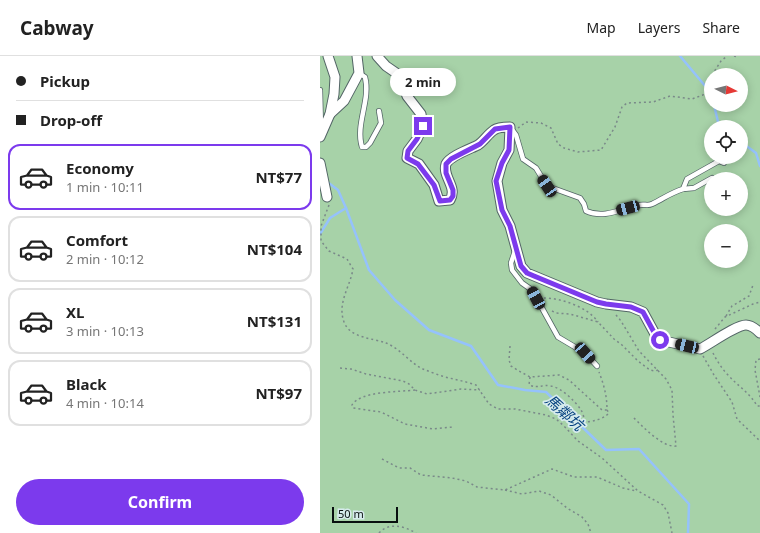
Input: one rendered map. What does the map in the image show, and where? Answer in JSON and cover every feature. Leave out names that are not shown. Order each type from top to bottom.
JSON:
[{"type":"street","points":[[320,135],[330,114],[335,77],[328,56]]},
{"type":"street","points":[[330,114],[344,101],[359,74],[357,56]]},
{"type":"street","points":[[377,56],[386,66],[398,75],[407,96],[421,114],[423,126],[417,139],[408,151],[407,158],[418,164],[434,185],[440,201],[450,200],[453,196],[453,190],[446,173],[446,164],[451,159],[480,144],[495,129],[510,127],[509,150],[502,163],[496,181],[502,210],[510,226],[521,266],[527,273],[597,302],[631,307],[643,312],[660,340],[704,347],[746,325],[754,327],[760,333]]},
{"type":"street","points":[[320,163],[323,177],[324,195]]},
{"type":"lane","points":[[359,74],[365,77],[367,85],[360,126],[360,142],[362,147],[366,147],[370,143],[380,123],[379,111]]},
{"type":"lane","points":[[320,90],[320,135]]},
{"type":"lane","points":[[510,127],[516,135],[523,159],[536,168],[547,186],[580,198],[586,211],[594,215],[604,215],[642,205],[650,205],[663,197],[683,189],[694,188],[704,182]]},
{"type":"lane","points":[[683,189],[686,180],[714,164]]},
{"type":"lane","points":[[516,250],[511,263],[512,270],[522,282],[532,290],[558,337],[585,353],[597,366]]},
{"type":"path","points":[[716,68],[727,56]]},
{"type":"path","points":[[734,56],[738,57]]},
{"type":"path","points":[[516,135],[518,127],[526,122],[541,123],[551,128],[558,144],[564,148],[578,152],[602,150],[622,107],[627,103],[653,102],[670,96],[692,99],[703,95],[704,93]]},
{"type":"path","points":[[324,195],[330,206],[323,218],[321,226],[321,241],[329,251],[347,259],[353,269],[352,280],[344,293],[341,310],[344,323],[350,331],[387,343],[402,352],[421,368],[448,378],[476,385],[489,404],[498,408],[515,409],[546,415],[556,419],[578,441],[602,458],[638,491],[663,505],[668,513],[672,533]]},
{"type":"path","points":[[712,333],[732,306],[749,296],[753,285]]},
{"type":"path","points":[[536,298],[553,298],[569,302],[595,316],[598,322],[614,339],[638,361],[650,370],[658,370]]},
{"type":"path","points":[[725,317],[760,302]]},
{"type":"path","points":[[540,304],[556,313],[570,314],[598,322]]},
{"type":"path","points":[[616,315],[639,351],[666,379],[672,390],[676,446],[672,447],[651,434],[633,417]]},
{"type":"path","points":[[510,346],[509,360],[511,366],[530,377],[559,375],[569,380],[602,410],[607,410]]},
{"type":"path","points":[[704,347],[730,377],[741,386],[757,406],[760,406]]},
{"type":"path","points":[[704,347],[714,375],[732,402],[738,419],[760,442]]},
{"type":"path","points":[[760,359],[756,360],[755,370],[760,398]]},
{"type":"path","points":[[530,377],[529,384],[535,387],[550,385],[560,389],[581,411],[585,422],[599,420],[606,417],[610,413],[607,410],[605,386],[597,366]]},
{"type":"path","points":[[340,368],[352,369],[366,374],[403,381],[415,390],[426,394],[461,389],[480,390]]},
{"type":"path","points":[[415,390],[359,398],[354,401],[352,405],[353,408],[381,412],[405,424],[433,429],[454,427]]},
{"type":"path","points":[[382,459],[399,468],[410,468],[421,475],[466,481],[477,487],[505,490],[522,494],[539,491],[551,495],[567,508],[582,517],[588,524],[591,533]]},
{"type":"path","points":[[505,490],[552,469],[574,477],[597,477],[623,488],[638,491]]},
{"type":"path","points":[[379,533],[382,530],[396,525],[416,533]]},
{"type":"green space","points":[[320,56],[760,56],[760,533],[320,533]]},
{"type":"waterway","points":[[680,56],[704,85]]},
{"type":"waterway","points":[[716,112],[718,120]]},
{"type":"waterway","points":[[748,147],[756,153],[760,166]]},
{"type":"waterway","name":"馬鄰坑","points":[[326,181],[338,190],[369,270],[395,300],[429,330],[471,346],[498,385],[546,392],[606,450],[639,449],[689,504],[688,533]]},
{"type":"waterway","points":[[320,234],[330,218],[346,208]]},
{"type":"route","points":[[423,126],[417,139],[408,151],[407,158],[418,164],[434,185],[440,201],[450,200],[453,196],[453,190],[446,173],[446,164],[451,159],[480,144],[495,129],[510,127],[509,150],[502,163],[496,181],[502,210],[510,226],[521,266],[527,273],[597,302],[631,307],[643,312],[660,340]]}]
